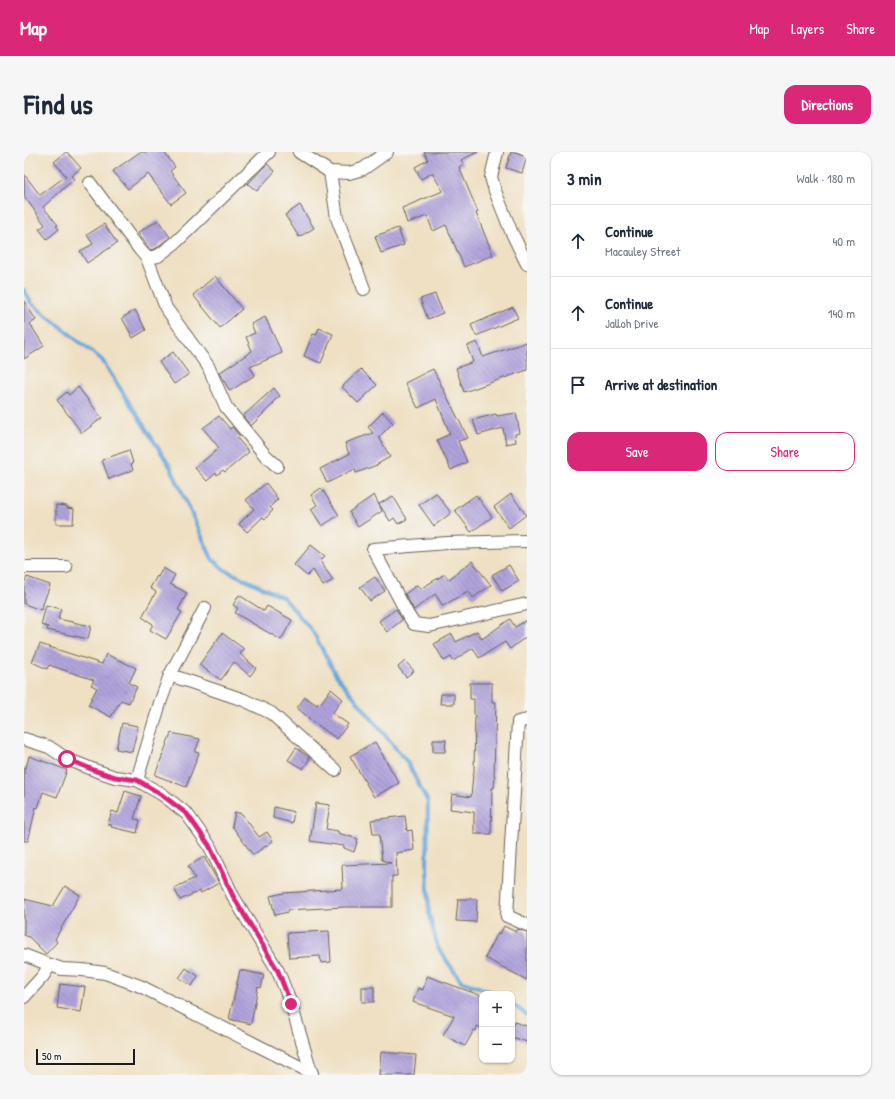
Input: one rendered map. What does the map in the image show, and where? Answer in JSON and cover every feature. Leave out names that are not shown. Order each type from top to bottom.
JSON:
[{"type":"street","points":[[147,258],[158,256],[175,243],[269,152]]},
{"type":"street","points":[[299,152],[330,172],[349,174],[363,169],[387,152]]},
{"type":"street","points":[[497,152],[491,177],[511,231],[527,264]]},
{"type":"street","points":[[330,172],[337,218],[364,289]]},
{"type":"street","points":[[90,183],[147,258],[166,308],[208,366],[226,406],[265,455],[277,466]]},
{"type":"street","points":[[527,541],[447,542],[373,549],[414,624],[429,626],[527,604]]},
{"type":"street","points":[[24,567],[66,567]]},
{"type":"street","points":[[137,780],[170,675],[205,608]]},
{"type":"street","points":[[170,675],[244,700],[271,713],[335,770]]},
{"type":"street","points":[[527,720],[518,722],[507,916],[527,925]]},
{"type":"street","points":[[24,739],[49,747],[67,759],[96,771],[115,777],[137,780],[162,795],[187,814],[209,845],[233,896],[278,971],[291,1004],[312,1074]]},
{"type":"street","points":[[24,955],[62,969],[105,973],[140,986],[312,1074]]},
{"type":"street","points":[[24,997],[43,976],[50,965]]},
{"type":"building","points":[[66,152],[81,168],[71,176],[74,179],[43,207],[58,225],[56,226],[59,229],[47,239],[39,229],[45,225],[24,196],[24,174],[40,195],[66,176],[54,162]]},
{"type":"building","points":[[140,152],[164,152],[175,167],[170,171],[186,193],[171,204],[148,174],[128,189],[113,171]]},
{"type":"building","points":[[424,152],[478,152],[461,160],[464,164],[459,167],[478,212],[476,213],[493,255],[464,267],[446,225],[433,231],[427,216],[407,223],[402,208],[443,191],[432,173],[421,179],[415,167],[428,160]]},
{"type":"building","points":[[511,152],[527,156],[522,173],[506,168]]},
{"type":"building","points":[[267,164],[275,171],[257,191],[248,184]]},
{"type":"building","points":[[300,205],[314,228],[299,237],[285,215]]},
{"type":"building","points":[[158,220],[170,237],[155,249],[150,250],[138,233]]},
{"type":"building","points":[[104,224],[117,243],[87,263],[80,251],[93,244],[87,235]]},
{"type":"building","points":[[398,228],[404,245],[381,253],[375,236]]},
{"type":"building","points":[[215,276],[242,309],[220,328],[193,295]]},
{"type":"building","points":[[435,294],[443,313],[428,319],[420,299]]},
{"type":"building","points":[[24,301],[36,320],[30,324],[44,346],[24,359]]},
{"type":"building","points":[[513,307],[518,318],[476,336],[471,325]]},
{"type":"building","points":[[135,310],[146,330],[133,338],[122,318]]},
{"type":"building","points":[[265,317],[282,353],[250,367],[255,375],[230,391],[219,373],[252,351],[246,337],[255,333],[251,324]]},
{"type":"building","points":[[319,328],[333,334],[321,363],[304,356],[313,334],[316,335]]},
{"type":"building","points":[[477,342],[483,357],[527,342],[527,370],[464,392],[456,368],[473,362],[467,346]]},
{"type":"building","points":[[173,352],[189,374],[174,384],[159,362]]},
{"type":"building","points":[[361,369],[377,385],[358,403],[342,387]]},
{"type":"building","points":[[433,369],[468,438],[458,441],[467,462],[451,470],[437,440],[450,434],[436,399],[418,408],[405,383]]},
{"type":"building","points":[[78,387],[102,418],[82,433],[57,400],[67,392],[69,395]]},
{"type":"building","points":[[274,388],[280,396],[251,426],[243,416]]},
{"type":"building","points":[[383,412],[393,423],[379,437],[390,457],[377,465],[356,473],[355,469],[327,483],[320,469],[349,454],[345,443],[373,433],[368,427]]},
{"type":"building","points":[[516,413],[520,433],[515,434],[516,442],[506,444],[503,428],[478,435],[473,420],[496,414],[497,416]]},
{"type":"building","points":[[219,416],[230,429],[232,427],[240,436],[237,438],[249,452],[225,472],[223,470],[217,475],[216,473],[207,481],[195,468],[219,448],[203,428]]},
{"type":"building","points":[[129,450],[133,463],[131,464],[133,470],[109,479],[102,460]]},
{"type":"building","points":[[266,483],[278,499],[270,507],[273,510],[265,519],[263,517],[247,532],[239,524],[254,509],[246,500]]},
{"type":"building","points":[[321,488],[339,515],[322,526],[311,509],[317,505],[311,495]]},
{"type":"building","points":[[436,493],[451,513],[434,526],[419,505]]},
{"type":"building","points":[[511,494],[526,515],[509,528],[494,507]]},
{"type":"building","points":[[374,495],[382,511],[358,527],[349,512]]},
{"type":"building","points":[[476,495],[492,517],[471,532],[455,510]]},
{"type":"building","points":[[393,496],[407,519],[398,524],[394,518],[390,521],[379,504]]},
{"type":"building","points":[[56,505],[67,506],[67,508],[74,509],[73,524],[56,524]]},
{"type":"building","points":[[311,545],[325,556],[320,561],[333,580],[323,586],[313,570],[307,576],[294,565]]},
{"type":"building","points":[[472,561],[491,585],[473,598],[468,591],[443,606],[435,594],[414,610],[405,594],[417,585],[420,589],[445,574],[448,580]]},
{"type":"building","points":[[509,565],[519,581],[502,591],[492,575]]},
{"type":"building","points":[[163,568],[175,575],[170,584],[187,593],[178,610],[182,612],[166,639],[150,630],[153,624],[142,617],[156,592],[150,588]]},
{"type":"building","points":[[27,577],[50,585],[41,610],[24,604],[24,583]]},
{"type":"building","points":[[375,577],[385,591],[370,601],[360,587]]},
{"type":"building","points":[[239,595],[264,611],[267,606],[292,620],[281,640],[235,613],[238,608],[233,605]]},
{"type":"building","points":[[46,605],[61,609],[58,619],[91,626],[88,639],[47,630],[48,627],[41,625]]},
{"type":"building","points":[[396,609],[402,620],[387,632],[379,621]]},
{"type":"building","points":[[510,619],[515,627],[527,620],[527,636],[510,649],[505,642],[479,658],[473,648],[453,661],[451,657],[444,661],[434,644],[452,634],[456,642],[477,631],[482,639]]},
{"type":"building","points":[[222,633],[244,649],[240,654],[256,668],[250,676],[234,662],[221,680],[199,665]]},
{"type":"building","points":[[40,644],[102,664],[106,654],[136,668],[129,683],[137,687],[129,703],[121,700],[111,717],[88,705],[97,688],[91,685],[94,680],[49,665],[47,669],[32,662]]},
{"type":"building","points":[[405,661],[414,671],[406,677],[398,667]]},
{"type":"building","points":[[470,683],[492,683],[492,702],[496,702],[495,776],[494,788],[492,788],[491,834],[474,834],[474,812],[450,809],[452,794],[471,797],[474,774],[475,715],[474,699],[470,699]]},
{"type":"building","points":[[331,689],[343,699],[332,713],[348,724],[337,739],[297,708],[305,697],[317,705],[318,703],[320,704]]},
{"type":"building","points":[[441,694],[454,694],[454,704],[440,704]]},
{"type":"building","points":[[122,723],[138,726],[132,752],[116,749]]},
{"type":"building","points":[[171,733],[200,739],[195,752],[199,753],[186,787],[155,775]]},
{"type":"building","points":[[433,740],[446,740],[445,752],[433,752]]},
{"type":"building","points":[[375,742],[399,783],[374,797],[350,756]]},
{"type":"building","points":[[296,748],[310,758],[303,769],[288,760]]},
{"type":"building","points":[[29,756],[67,770],[57,797],[43,792],[38,808],[36,807],[28,841],[24,841],[24,767],[26,768]]},
{"type":"building","points":[[125,791],[141,796],[134,819],[140,820],[137,833],[111,827],[112,825],[108,824],[112,811],[118,813]]},
{"type":"building","points":[[316,803],[330,805],[326,829],[338,831],[338,833],[358,839],[354,852],[344,848],[344,846],[310,841]]},
{"type":"building","points":[[274,807],[294,812],[292,823],[273,818]]},
{"type":"building","points":[[235,812],[242,814],[259,837],[267,832],[273,841],[253,855],[232,826]]},
{"type":"building","points":[[405,816],[407,831],[412,830],[414,850],[396,853],[397,876],[392,876],[392,907],[345,907],[287,910],[288,912],[275,915],[270,896],[284,893],[343,889],[342,865],[391,863],[382,860],[379,834],[373,834],[371,820]]},
{"type":"building","points":[[204,857],[219,883],[201,893],[200,891],[180,900],[174,888],[195,878],[188,866]]},
{"type":"building","points":[[65,886],[80,895],[55,939],[57,942],[46,954],[29,937],[24,935],[24,899],[53,906]]},
{"type":"building","points":[[458,899],[477,899],[476,922],[456,921]]},
{"type":"building","points":[[504,926],[516,932],[518,929],[527,932],[527,980],[485,958],[498,933],[500,934]]},
{"type":"building","points":[[329,931],[331,962],[321,963],[320,956],[289,958],[287,933]]},
{"type":"building","points":[[186,968],[198,976],[192,986],[179,978]]},
{"type":"building","points":[[240,970],[264,975],[261,988],[258,987],[251,1024],[229,1019]]},
{"type":"building","points":[[427,976],[479,995],[479,1027],[477,1026],[476,1031],[474,1030],[465,1046],[443,1035],[454,1016],[413,1002],[418,988],[423,990]]},
{"type":"building","points":[[60,984],[85,987],[81,1012],[57,1008]]},
{"type":"building","points":[[362,987],[374,987],[374,1002],[362,1002]]},
{"type":"building","points":[[515,1022],[527,1026],[527,1042],[515,1038]]},
{"type":"building","points":[[381,1052],[416,1055],[414,1075],[379,1075]]},
{"type":"waterway","points":[[24,290],[31,303],[102,360],[171,468],[212,559],[225,570],[283,597],[313,632],[336,675],[407,762],[428,802],[427,866],[429,914],[438,948],[461,981],[489,991]]},
{"type":"waterway","points":[[515,1006],[527,1015]]},
{"type":"route","points":[[67,759],[115,777],[137,780],[162,795],[187,814],[209,845],[233,896],[278,971],[291,1004]]}]
